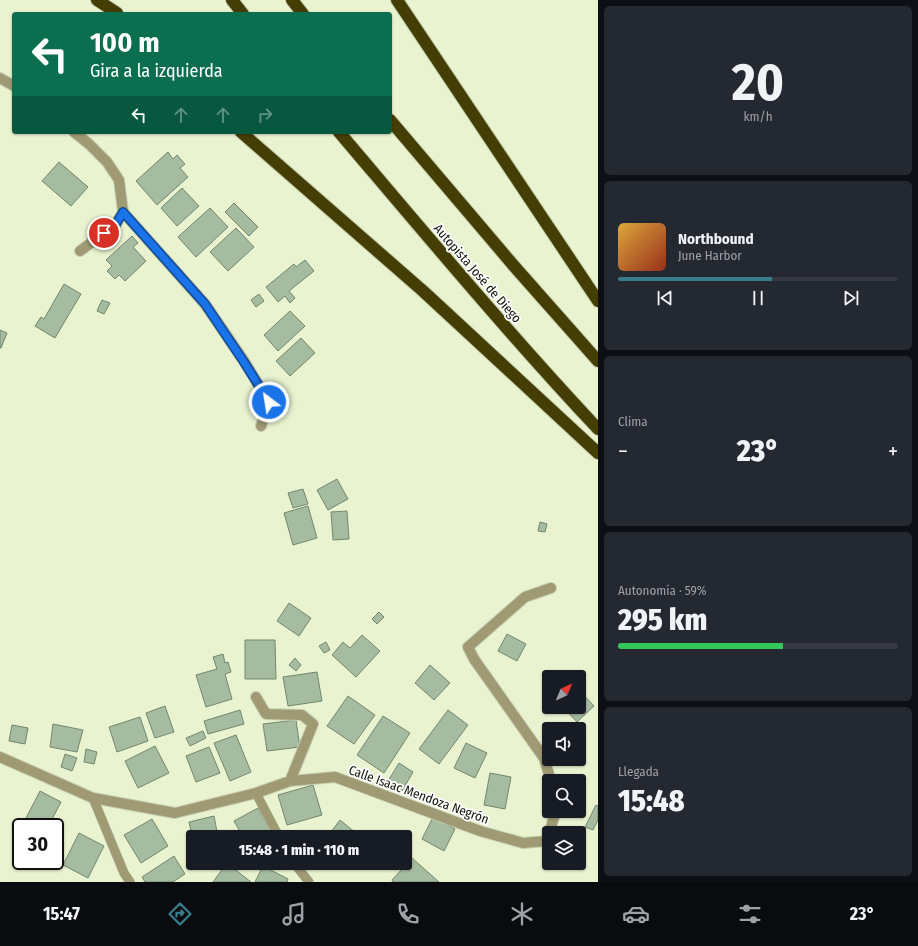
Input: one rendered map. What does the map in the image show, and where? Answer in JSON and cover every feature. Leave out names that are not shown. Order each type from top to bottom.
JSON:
[{"type":"highway","points":[[97,0],[114,12]]},
{"type":"highway","points":[[106,0],[115,12]]},
{"type":"highway","points":[[232,0],[241,12]]},
{"type":"highway","points":[[292,0],[301,12]]},
{"type":"highway","points":[[397,0],[598,301]]},
{"type":"highway","points":[[392,122],[514,266],[598,361]]},
{"type":"highway","points":[[243,134],[423,290],[598,453]]},
{"type":"highway","name":"Autopista José de Diego","points":[[341,134],[468,284],[598,429]]},
{"type":"street","points":[[0,78],[12,85]]},
{"type":"street","points":[[76,134],[107,162],[119,180],[123,212],[205,304],[244,362],[269,402],[261,426]]},
{"type":"street","points":[[80,251],[116,224],[123,212]]},
{"type":"street","points":[[549,774],[544,758],[474,659],[468,647],[525,597],[551,588]]},
{"type":"street","points":[[256,697],[266,714],[302,715],[313,724],[290,781]]},
{"type":"street","name":"Calle Isaac Mendoza Negrón","points":[[0,757],[93,798],[175,813],[256,793],[290,781],[335,777],[480,831],[523,843],[542,842]]},
{"type":"lane","points":[[256,793],[275,830]]},
{"type":"lane","points":[[93,798],[124,873],[130,882]]},
{"type":"lane","points":[[300,870],[309,882]]},
{"type":"building","points":[[168,152],[173,159],[177,155],[185,164],[180,168],[188,177],[157,205],[136,181]]},
{"type":"building","points":[[59,162],[88,187],[71,206],[42,181]]},
{"type":"building","points":[[182,188],[199,206],[177,226],[161,208]]},
{"type":"building","points":[[234,203],[258,227],[249,236],[225,212]]},
{"type":"building","points":[[210,208],[228,227],[196,257],[178,237]]},
{"type":"building","points":[[236,228],[254,247],[228,271],[210,252]]},
{"type":"building","points":[[132,236],[138,243],[133,247],[146,261],[125,281],[119,275],[115,279],[107,271],[112,266],[106,260]]},
{"type":"building","points":[[305,260],[314,271],[289,291],[295,298],[290,303],[285,296],[278,302],[266,287],[294,264],[296,267]]},
{"type":"building","points":[[64,284],[81,294],[55,338],[35,326],[41,317],[44,319]]},
{"type":"building","points":[[259,294],[264,301],[256,307],[251,300]]},
{"type":"building","points":[[102,300],[110,303],[104,314],[97,311]]},
{"type":"building","points":[[290,311],[305,326],[278,351],[264,335]]},
{"type":"building","points":[[0,330],[7,333],[1,348],[0,348]]},
{"type":"building","points":[[301,338],[315,353],[290,376],[276,361]]},
{"type":"building","points":[[337,479],[348,499],[328,510],[317,490]]},
{"type":"building","points":[[303,489],[308,504],[293,508],[288,493]]},
{"type":"building","points":[[308,506],[317,538],[293,545],[284,513]]},
{"type":"building","points":[[347,511],[349,539],[333,540],[331,512]]},
{"type":"building","points":[[540,522],[547,524],[545,532],[538,531]]},
{"type":"building","points":[[289,603],[311,618],[299,636],[277,621]]},
{"type":"building","points":[[379,612],[384,617],[377,624],[372,619]]},
{"type":"building","points":[[507,634],[526,644],[517,661],[498,651]]},
{"type":"building","points":[[362,635],[380,651],[356,677],[332,655],[343,642],[350,648]]},
{"type":"building","points":[[245,640],[275,640],[276,679],[245,679]]},
{"type":"building","points":[[326,642],[330,650],[324,653],[319,646]]},
{"type":"building","points":[[223,654],[225,663],[228,662],[231,672],[225,674],[232,699],[206,707],[196,675],[217,669],[213,657]]},
{"type":"building","points":[[295,658],[301,665],[296,671],[289,665]]},
{"type":"building","points":[[430,665],[450,683],[434,700],[415,683]]},
{"type":"building","points":[[317,672],[322,701],[288,706],[283,677]]},
{"type":"building","points":[[348,696],[375,715],[354,744],[327,726]]},
{"type":"building","points":[[586,697],[594,706],[586,714]]},
{"type":"building","points":[[165,706],[174,732],[155,738],[146,713]]},
{"type":"building","points":[[240,710],[244,724],[208,734],[204,721]]},
{"type":"building","points":[[448,710],[468,725],[439,764],[419,749]]},
{"type":"building","points":[[570,714],[586,714],[577,722]]},
{"type":"building","points":[[383,716],[410,733],[384,773],[357,755]]},
{"type":"building","points":[[140,717],[148,741],[117,752],[109,727]]},
{"type":"building","points":[[296,720],[300,747],[267,751],[263,724]]},
{"type":"building","points":[[53,724],[83,730],[77,752],[50,747]]},
{"type":"building","points":[[12,725],[28,728],[25,744],[9,741]]},
{"type":"building","points":[[203,731],[206,738],[190,746],[186,738]]},
{"type":"building","points":[[236,735],[251,772],[230,781],[214,743]]},
{"type":"building","points":[[466,743],[487,753],[475,778],[454,768]]},
{"type":"building","points":[[155,746],[169,773],[138,788],[125,761]]},
{"type":"building","points":[[209,747],[220,773],[196,782],[186,756]]},
{"type":"building","points":[[86,749],[97,752],[94,764],[84,762]]},
{"type":"building","points":[[65,754],[77,758],[72,771],[61,767]]},
{"type":"building","points":[[399,763],[413,772],[402,791],[388,781]]},
{"type":"building","points":[[490,773],[511,777],[505,809],[484,805]]},
{"type":"building","points":[[313,785],[322,815],[287,825],[278,795]]},
{"type":"building","points":[[40,791],[61,802],[53,818],[26,818]]},
{"type":"building","points":[[596,805],[598,806],[598,820],[593,830],[586,826]]},
{"type":"building","points":[[258,808],[270,830],[239,830],[234,821]]},
{"type":"building","points":[[214,816],[217,830],[191,830],[189,822]]},
{"type":"building","points":[[433,817],[455,829],[444,851],[422,839]]},
{"type":"building","points":[[152,819],[168,846],[141,863],[124,835]]},
{"type":"building","points":[[340,820],[352,830],[332,830]]},
{"type":"building","points":[[79,833],[104,846],[88,878],[64,866]]},
{"type":"building","points":[[174,856],[185,874],[173,882],[145,882],[142,877]]},
{"type":"building","points":[[412,858],[439,882],[393,882],[392,880],[401,870],[412,870]]},
{"type":"building","points":[[222,870],[236,870],[251,882],[213,882]]},
{"type":"building","points":[[261,870],[271,870],[288,879],[287,882],[255,882]]},
{"type":"route","points":[[104,233],[116,224],[123,212],[205,304],[269,402]]}]
